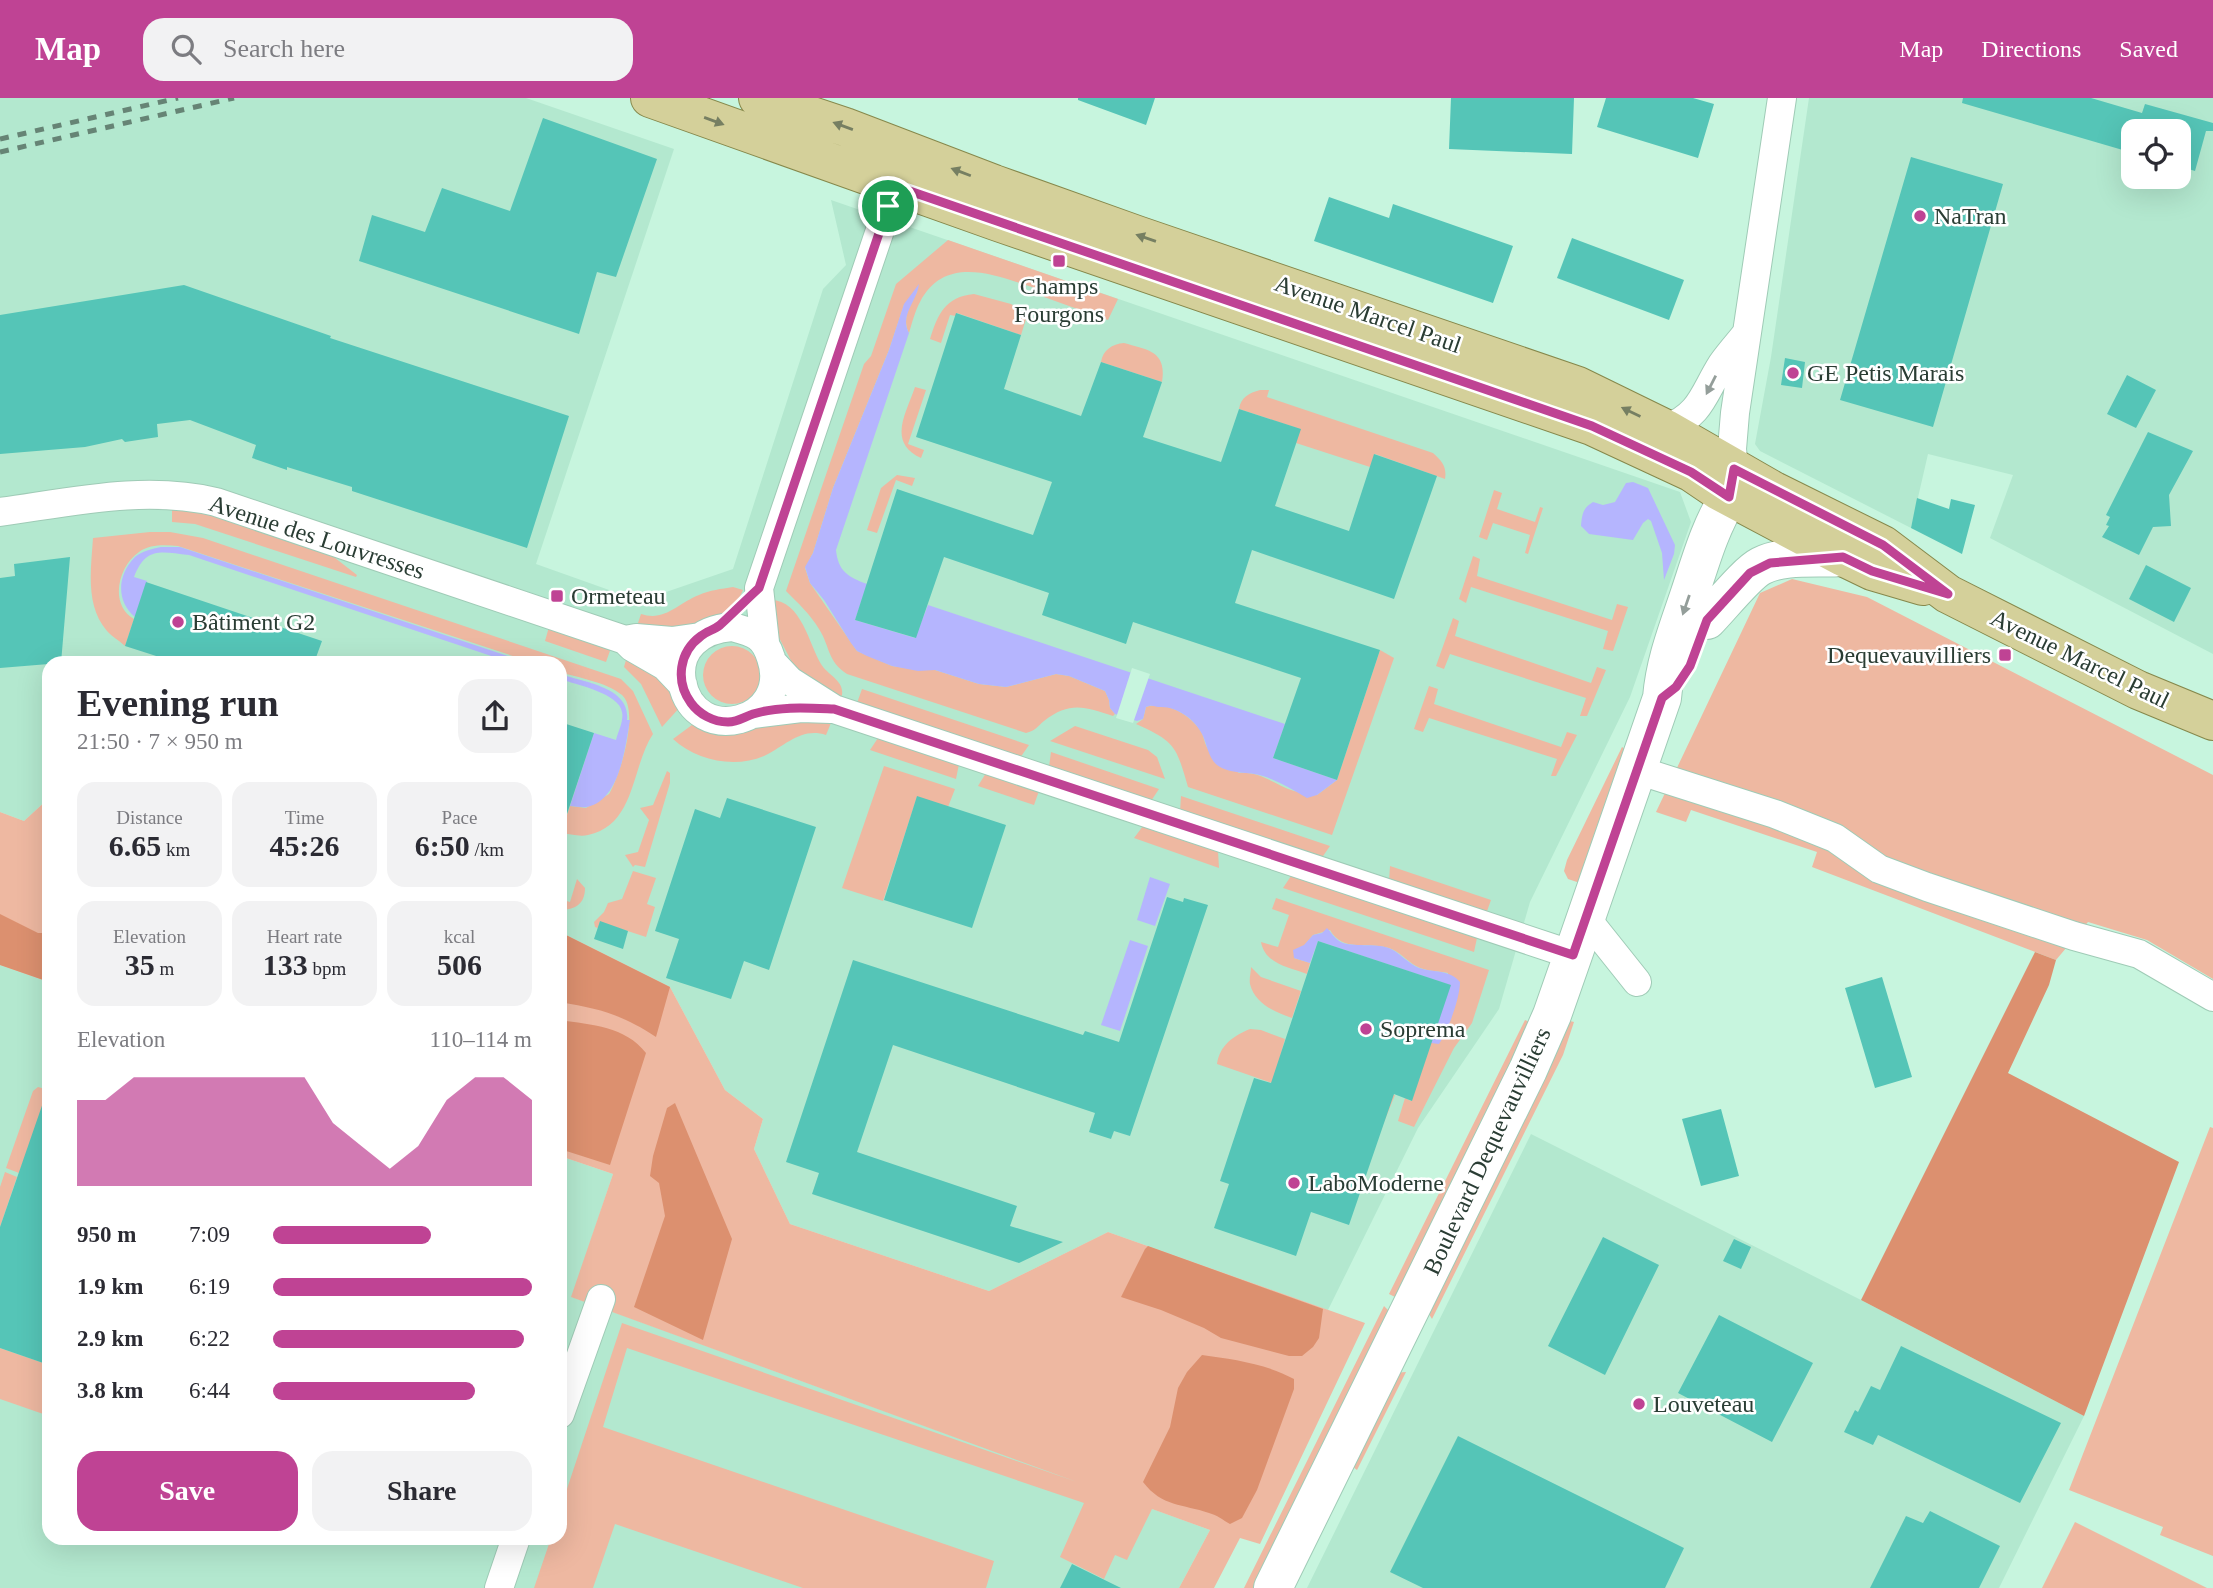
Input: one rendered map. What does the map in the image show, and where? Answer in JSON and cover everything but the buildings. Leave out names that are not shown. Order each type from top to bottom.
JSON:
[{"type":"main road","name":"Avenue Marcel Paul","points":[[650,98],[1137,235],[1578,386],[1666,429],[1732,483],[1843,557],[1872,571],[1948,594],[2138,690],[2213,721]]},
{"type":"main road","name":"Avenue Marcel Paul","points":[[758,98],[845,127],[901,168],[1592,426],[1691,472],[1732,483],[1883,545],[1948,594]]},
{"type":"main road","name":"Boulevard Dequevauvilliers","points":[[1662,698],[1676,687],[1690,666],[1707,620],[1736,527],[1732,483]]},
{"type":"main road","name":"Boulevard Dequevauvilliers","points":[[1273,1588],[1528,1070],[1552,1015],[1662,698],[1672,642],[1709,534],[1732,483]]},
{"type":"main road","name":"Boulevard Dequevauvilliers","points":[[1707,620],[1750,573],[1760,566],[1782,561],[1843,557]]},
{"type":"street","points":[[1732,483],[1733,423],[1782,98]]},
{"type":"street","points":[[759,588],[690,646],[683,658],[683,685],[692,705],[714,720],[740,720],[753,714],[764,705],[772,692],[775,678],[759,588],[901,168]]},
{"type":"street","points":[[1666,429],[1684,421],[1699,407],[1722,363],[1748,332]]},
{"type":"street","name":"Avenue des Louvresses","points":[[0,512],[95,498],[163,493],[216,502],[625,640],[665,666],[683,685]]},
{"type":"street","points":[[708,633],[732,627],[746,631],[769,653],[790,681],[834,709],[1573,955]]},
{"type":"street","name":"Avenue des Louvresses","points":[[625,640],[636,638],[672,641],[708,633]]},
{"type":"street","points":[[753,714],[801,708],[834,709]]},
{"type":"street","points":[[1637,770],[1775,814],[1836,838],[1879,869],[1927,887],[2074,936],[2139,954],[2213,998]]},
{"type":"street","points":[[1586,918],[1637,982]]},
{"type":"street","points":[[567,1394],[601,1299]]},
{"type":"street","points":[[499,1588],[514,1545]]},
{"type":"shaded area","points":[[0,98],[526,98],[674,149],[536,564],[640,601],[733,569],[823,289],[846,265],[831,200],[1680,492],[1691,522],[1630,697],[1530,902],[1499,1009],[1418,1128],[1328,1310],[1108,1232],[989,1291],[790,1224],[754,1149],[763,1119],[725,1090],[670,987],[567,936],[567,656],[42,656],[42,804],[24,821],[0,812]]},
{"type":"shaded area","points":[[1809,98],[2213,98],[2213,654],[1990,538],[2013,475],[1928,454],[1911,528],[1760,451],[1755,444],[1771,357]]},
{"type":"shaded area","points":[[948,240],[1118,299],[1108,320],[1044,297],[1044,291],[1012,280],[977,272],[961,273],[945,277],[931,286],[918,306],[909,333],[906,316],[918,290],[904,305],[889,350],[833,488],[813,553],[805,568],[810,583],[857,651],[892,666],[935,670],[979,684],[1006,687],[1056,674],[1069,676],[1105,691],[1110,708],[1115,714],[1113,716],[1086,708],[1070,708],[1053,715],[1026,733],[847,674],[832,659],[823,635],[812,618],[786,591],[864,364],[871,356],[896,284]]},
{"type":"shaded area","points":[[974,294],[1011,304],[1019,309],[1026,319],[1021,335],[957,313],[956,316],[950,315],[941,343],[930,339],[944,308],[956,299]]},
{"type":"shaded area","points":[[1124,343],[1148,350],[1159,358],[1163,372],[1162,382],[1101,362],[1109,348]]},
{"type":"shaded area","points":[[915,387],[926,390],[908,444],[924,450],[921,458],[904,444],[902,436],[904,417]]},
{"type":"shaded area","points":[[1260,390],[1269,390],[1267,397],[1433,453],[1443,464],[1445,479],[1375,454],[1370,467],[1296,443],[1300,429],[1239,409],[1246,396]]},
{"type":"shaded area","points":[[897,475],[915,478],[912,486],[896,480],[877,533],[867,530],[881,488]]},
{"type":"shaded area","points":[[1494,490],[1502,493],[1497,509],[1535,522],[1540,507],[1543,508],[1528,554],[1525,553],[1530,535],[1493,523],[1487,540],[1479,537]]},
{"type":"shaded area","points":[[172,506],[204,512],[330,554],[357,575],[356,577],[195,524],[172,522]]},
{"type":"shaded area","points":[[170,532],[203,538],[553,656],[513,656],[178,546],[168,545],[143,549],[126,566],[119,586],[119,595],[126,613],[134,619],[125,646],[107,631],[95,610],[91,587],[93,538]]},
{"type":"shaded area","points":[[1473,556],[1480,559],[1477,576],[1612,620],[1617,604],[1628,607],[1613,651],[1603,649],[1608,631],[1471,587],[1466,603],[1459,599]]},
{"type":"shaded area","points":[[1792,579],[1867,597],[2213,775],[2213,979],[2147,940],[2088,922],[2056,960],[1812,867],[1817,852],[1691,810],[1686,822],[1656,812],[1760,593]]},
{"type":"shaded area","points":[[733,587],[743,590],[735,604],[725,614],[712,620],[681,627],[636,629],[641,614],[664,614],[703,593]]},
{"type":"shaded area","points":[[770,600],[781,602],[797,615],[821,664],[842,688],[841,699],[796,670],[776,632]]},
{"type":"shaded area","points":[[1453,618],[1459,621],[1455,636],[1591,683],[1597,667],[1606,670],[1587,716],[1580,716],[1586,698],[1450,654],[1444,669],[1436,666]]},
{"type":"shaded area","points":[[549,627],[611,648],[606,662],[545,641]]},
{"type":"shaded area","points":[[726,646],[738,646],[753,654],[761,669],[761,681],[753,696],[738,704],[726,704],[711,696],[703,681],[703,669],[711,654]]},
{"type":"shaded area","points":[[1380,650],[1394,658],[1332,835],[1188,787],[1172,747],[1167,741],[1136,724],[1143,719],[1146,707],[1169,707],[1192,720],[1211,752],[1239,773],[1254,774],[1294,791],[1317,795],[1337,780]]},
{"type":"shaded area","points":[[628,653],[649,662],[681,706],[662,727],[641,684],[624,667]]},
{"type":"shaded area","points":[[567,661],[621,679],[633,691],[653,734],[624,807],[615,820],[604,829],[585,836],[567,834],[570,806],[586,808],[609,794],[623,759],[629,729],[627,703],[622,695],[600,684],[567,674]]},
{"type":"shaded area","points":[[1429,686],[1438,689],[1434,704],[1561,747],[1567,732],[1577,735],[1556,776],[1551,776],[1557,759],[1429,718],[1423,732],[1414,729]]},
{"type":"shaded area","points":[[862,689],[1029,745],[1020,758],[857,703]]},
{"type":"shaded area","points":[[777,718],[831,723],[826,735],[802,735],[766,755],[742,762],[717,760],[693,753],[673,739],[696,722],[718,732],[737,734]]},
{"type":"shaded area","points":[[1075,726],[1148,750],[1157,757],[1165,779],[1050,741]]},
{"type":"shaded area","points":[[878,738],[959,764],[956,779],[870,750]]},
{"type":"shaded area","points":[[1622,747],[1625,749],[1580,883],[1568,879],[1564,871],[1567,860]]},
{"type":"shaded area","points":[[1051,752],[1159,789],[1151,801],[1049,767]]},
{"type":"shaded area","points":[[884,766],[955,789],[948,807],[917,797],[883,901],[842,888]]},
{"type":"shaded area","points":[[667,771],[670,773],[670,783],[645,867],[633,867],[625,855],[638,852],[649,820],[640,808],[653,805]]},
{"type":"shaded area","points":[[986,773],[1039,791],[1034,805],[978,786]]},
{"type":"shaded area","points":[[1181,796],[1330,846],[1321,859],[1180,812]]},
{"type":"shaded area","points":[[42,804],[42,980],[0,965],[0,812],[24,821]]},
{"type":"shaded area","points":[[1143,826],[1218,851],[1219,868],[1134,838]]},
{"type":"shaded area","points":[[1390,866],[1491,900],[1486,914],[1389,882]]},
{"type":"shaded area","points":[[633,871],[656,878],[647,904],[655,907],[646,937],[600,922],[598,928],[595,927],[594,922],[604,912],[608,903],[622,899]]},
{"type":"shaded area","points":[[1291,876],[1477,938],[1474,952],[1283,888]]},
{"type":"shaded area","points":[[577,879],[585,888],[583,898],[575,907],[567,909],[567,901],[570,902]]},
{"type":"shaded area","points":[[1276,898],[1489,970],[1472,1023],[1454,1048],[1414,1127],[1398,1121],[1405,1098],[1411,1101],[1431,1043],[1444,1037],[1450,1015],[1448,973],[1420,968],[1389,948],[1342,942],[1330,930],[1313,935],[1294,958],[1310,963],[1307,974],[1285,967],[1267,955],[1261,942],[1278,947],[1289,915],[1272,909]]},
{"type":"shaded area","points":[[0,914],[42,933],[42,980],[0,965]]},
{"type":"shaded area","points":[[567,936],[670,987],[725,1090],[763,1119],[754,1149],[790,1224],[989,1291],[1108,1232],[1365,1323],[1260,1544],[1240,1538],[1214,1588],[1179,1588],[1210,1530],[1152,1509],[1127,1560],[1115,1555],[1104,1579],[1060,1557],[1084,1503],[627,1348],[603,1427],[994,1561],[986,1588],[803,1588],[615,1524],[593,1588],[534,1588],[549,1545],[567,1545],[567,1489],[622,1323],[1077,1482],[571,1297],[613,1174],[567,1158]]},
{"type":"shaded area","points":[[567,936],[670,987],[656,1037],[632,1023],[587,1007],[567,1003]]},
{"type":"shaded area","points":[[2035,952],[2056,960],[2049,985],[2008,1073],[2179,1162],[2084,1416],[1861,1300]]},
{"type":"shaded area","points":[[0,965],[42,980],[42,1545],[567,1545],[567,1158],[613,1174],[572,1297],[1210,1530],[1179,1588],[0,1588]]},
{"type":"shaded area","points":[[1251,967],[1261,977],[1301,991],[1292,1018],[1273,1010],[1256,997],[1250,984]]},
{"type":"shaded area","points":[[1525,1020],[1532,1023],[1395,1297],[1389,1294]]},
{"type":"shaded area","points":[[1566,1020],[1574,1022],[1563,1055],[1432,1319],[1426,1309]]},
{"type":"shaded area","points":[[567,1021],[618,1032],[638,1044],[646,1053],[610,1165],[567,1151]]},
{"type":"shaded area","points":[[1250,1029],[1285,1039],[1280,1057],[1395,1095],[1384,1122],[1217,1064],[1228,1042]]},
{"type":"shaded area","points":[[38,1087],[42,1088],[42,1109],[19,1173],[6,1168],[33,1091]]},
{"type":"shaded area","points":[[675,1103],[732,1239],[703,1340],[634,1307],[665,1216],[659,1183],[650,1176],[667,1108]]},
{"type":"shaded area","points":[[2210,1127],[2213,1128],[2213,1556],[2160,1535],[2163,1527],[2069,1490]]},
{"type":"shaded area","points":[[1531,1134],[2084,1416],[1999,1588],[1307,1588]]},
{"type":"shaded area","points":[[5,1172],[17,1177],[0,1227],[0,1187]]},
{"type":"shaded area","points":[[1148,1246],[1323,1309],[1319,1338],[1302,1356],[1289,1356],[1221,1338],[1161,1310],[1121,1297]]},
{"type":"shaded area","points":[[1384,1306],[1394,1316],[1259,1588],[1244,1588]]},
{"type":"shaded area","points":[[0,1348],[42,1363],[42,1414],[0,1399]]},
{"type":"shaded area","points":[[1202,1355],[1261,1366],[1294,1379],[1294,1389],[1257,1490],[1242,1518],[1230,1524],[1212,1514],[1173,1504],[1158,1496],[1143,1482],[1170,1427],[1178,1388],[1187,1372]]},
{"type":"shaded area","points":[[1406,1372],[1357,1470],[1349,1464],[1393,1373]]},
{"type":"shaded area","points":[[2075,1522],[2207,1588],[2042,1588]]},
{"type":"water","points":[[919,284],[907,314],[906,326],[909,333],[836,550],[839,563],[845,572],[867,584],[855,620],[915,638],[928,605],[1285,724],[1273,758],[1337,780],[1317,795],[1307,798],[1263,776],[1222,768],[1212,759],[1196,725],[1180,712],[1148,706],[1143,719],[1137,721],[1115,714],[1110,708],[1105,691],[1069,676],[1056,674],[1006,687],[979,684],[935,670],[918,671],[892,666],[857,651],[810,583],[805,567],[813,553],[833,488],[889,350],[904,304]]},
{"type":"water","points":[[1633,482],[1648,488],[1675,545],[1664,580],[1662,553],[1648,519],[1633,540],[1589,534],[1581,526],[1584,512],[1590,504],[1615,502],[1626,483]]},
{"type":"water","points":[[180,547],[508,656],[491,656],[189,555],[162,552],[144,560],[134,577],[147,581],[135,617],[124,603],[122,580],[129,564],[147,550]]},
{"type":"water","points":[[567,676],[614,693],[626,709],[627,720],[630,720],[623,758],[614,784],[598,802],[587,807],[570,806],[594,733],[616,740],[622,723],[619,705],[606,695],[567,681]]},
{"type":"water","points":[[1150,877],[1170,884],[1155,926],[1137,920]]},
{"type":"water","points":[[1327,928],[1343,943],[1386,947],[1419,968],[1446,973],[1460,982],[1453,1014],[1439,1044],[1431,1043],[1450,985],[1318,941],[1310,963],[1294,958],[1293,950]]},
{"type":"water","points":[[1130,940],[1148,946],[1120,1031],[1101,1025]]},
{"type":"pier","points":[[1132,668],[1150,674],[1133,723],[1116,718]]},
{"type":"railway","points":[[0,139],[178,98]]},
{"type":"railway","points":[[0,152],[234,98]]},
{"type":"place","name":"NaTran","points":[[1920,216]]},
{"type":"place","name":"Champs Fourgons","points":[[1059,261]]},
{"type":"place","name":"GE Petis Marais","points":[[1793,373]]},
{"type":"place","name":"Ormeteau","points":[[557,596]]},
{"type":"place","name":"Bâtiment G2","points":[[178,622]]},
{"type":"place","name":"Dequevauvilliers","points":[[2005,655]]},
{"type":"place","name":"Soprema","points":[[1366,1029]]},
{"type":"place","name":"LaboModerne","points":[[1294,1183]]},
{"type":"place","name":"Louveteau","points":[[1639,1404]]},
{"type":"route","points":[[895,186],[1501,394],[1592,426],[1660,456],[1729,497],[1734,469],[1883,545],[1948,594],[1872,571],[1843,557],[1773,562],[1750,573],[1741,586],[1707,620],[1690,666],[1676,687],[1662,698],[1573,955],[834,709],[776,710],[753,714],[740,720],[714,720],[702,714],[686,695],[681,672],[683,658],[690,646],[702,635],[717,628],[759,588],[888,206],[895,186]]}]
